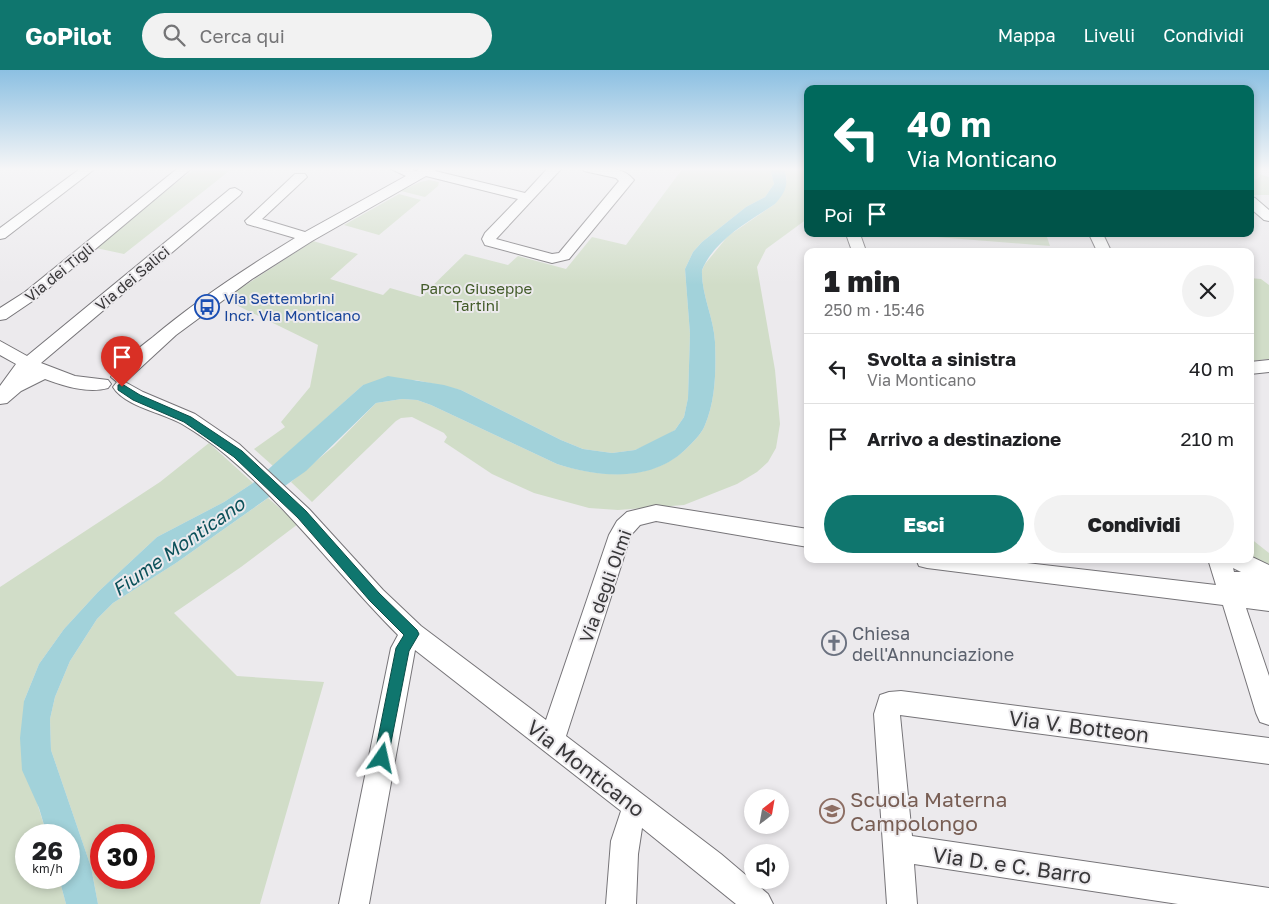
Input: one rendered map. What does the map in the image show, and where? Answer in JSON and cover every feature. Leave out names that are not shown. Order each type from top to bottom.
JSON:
[{"type":"street","points":[[0,235],[38,207]]},
{"type":"street","name":"Via dei Tigli","points":[[0,315],[31,295],[138,207]]},
{"type":"street","name":"Via dei Salici","points":[[1,399],[28,362],[50,348],[217,207]]},
{"type":"street","points":[[267,207],[252,221],[306,237]]},
{"type":"street","points":[[0,346],[45,371],[78,382],[102,384],[102,389],[106,392],[114,391],[174,328],[216,296],[264,262],[361,207]]},
{"type":"street","points":[[517,207],[490,236],[490,242],[552,259],[564,256],[605,207]]},
{"type":"street","points":[[1257,207],[1269,217]]},
{"type":"street","points":[[1254,368],[1269,366]]},
{"type":"street","points":[[1,399],[20,384],[45,371]]},
{"type":"street","name":"Via Monticano","points":[[121,382],[137,398],[188,419],[241,457],[300,513],[375,597],[413,634],[637,806],[758,904]]},
{"type":"street","name":"Via degli Olmi","points":[[552,741],[614,552],[620,535],[628,522],[643,515],[663,514],[804,537]]},
{"type":"street","points":[[981,563],[1228,589],[1269,601]]},
{"type":"street","points":[[1220,563],[1269,713]]},
{"type":"street","points":[[1244,563],[1269,575]]},
{"type":"street","points":[[1228,589],[1269,582]]},
{"type":"street","points":[[354,904],[403,648],[413,634]]},
{"type":"street","name":"Via V. Botteon","points":[[899,848],[886,714],[890,704],[901,703],[1269,751]]},
{"type":"street","points":[[621,904],[626,834],[637,806]]},
{"type":"street","points":[[899,848],[902,904]]},
{"type":"street","name":"Via D. e C. Barro","points":[[899,848],[1269,903]]},
{"type":"green space","points":[[146,207],[184,207],[124,254],[96,248]]},
{"type":"green space","points":[[376,207],[413,207],[379,235],[344,225]]},
{"type":"green space","name":"Parco Giuseppe Tartini","points":[[654,207],[746,207],[702,242],[693,252],[685,269],[690,334],[688,398],[684,417],[675,430],[659,440],[635,450],[612,453],[583,449],[461,390],[416,380],[363,385],[273,466],[254,449],[285,427],[281,422],[310,387],[318,345],[224,299],[313,241],[358,254],[330,279],[383,295],[390,288],[421,297],[465,254],[508,265],[518,256],[566,269],[592,237],[626,245]]},
{"type":"green space","points":[[771,207],[804,207],[804,221],[766,249],[757,267],[775,370],[780,424],[776,448],[768,462],[757,472],[737,484],[684,505],[618,510],[589,508],[534,493],[492,474],[444,442],[447,437],[444,433],[412,417],[401,418],[396,421],[312,502],[291,482],[334,446],[376,403],[402,399],[417,400],[431,405],[557,464],[574,469],[609,474],[626,474],[660,466],[675,458],[696,439],[709,415],[715,373],[715,342],[703,288],[702,270],[728,236]]},
{"type":"green space","points":[[937,237],[1047,237],[1050,246]]},
{"type":"green space","points":[[1254,278],[1261,279],[1269,285],[1269,359],[1254,361]]},
{"type":"green space","points":[[209,443],[253,483],[224,502],[157,537],[98,592],[64,629],[39,664],[24,701],[35,796],[44,824],[15,824],[15,889],[62,889],[66,904],[0,904],[0,587],[160,482]]},
{"type":"green space","points":[[268,498],[298,524],[241,567],[174,613],[237,676],[324,682],[260,904],[98,904],[95,889],[155,889],[155,824],[90,824],[90,864],[80,835],[80,824],[76,824],[51,750],[50,719],[55,697],[70,661],[97,619],[113,603],[176,563]]},
{"type":"green space","points":[[1254,541],[1269,553],[1269,566],[1254,557]]},
{"type":"water","name":"Fiume Monticano","points":[[746,207],[771,207],[724,240],[715,249],[702,270],[703,288],[714,333],[715,373],[709,415],[702,431],[691,444],[675,458],[643,472],[609,474],[591,472],[557,464],[417,400],[402,399],[376,403],[306,471],[176,563],[113,603],[97,619],[70,661],[55,697],[50,719],[51,750],[76,824],[44,824],[39,808],[22,770],[20,738],[24,701],[39,664],[64,629],[98,592],[157,537],[224,502],[253,483],[363,385],[388,376],[444,385],[461,390],[583,449],[612,453],[635,450],[675,430],[684,417],[688,398],[690,334],[685,269],[693,252],[702,242]]},
{"type":"water","points":[[80,835],[90,864],[90,889],[95,889],[98,904],[66,904],[62,889],[80,889]]},
{"type":"place","name":"Via Settembrini Incr. Via Monticano","points":[[207,307]]},
{"type":"place","name":"Chiesa dell'Annunciazione","points":[[834,643]]},
{"type":"place","name":"Scuola Materna Campolongo","points":[[832,811]]},
{"type":"route","points":[[122,387],[137,398],[188,419],[238,454],[302,515],[375,597],[413,634],[403,648],[382,758]]}]
